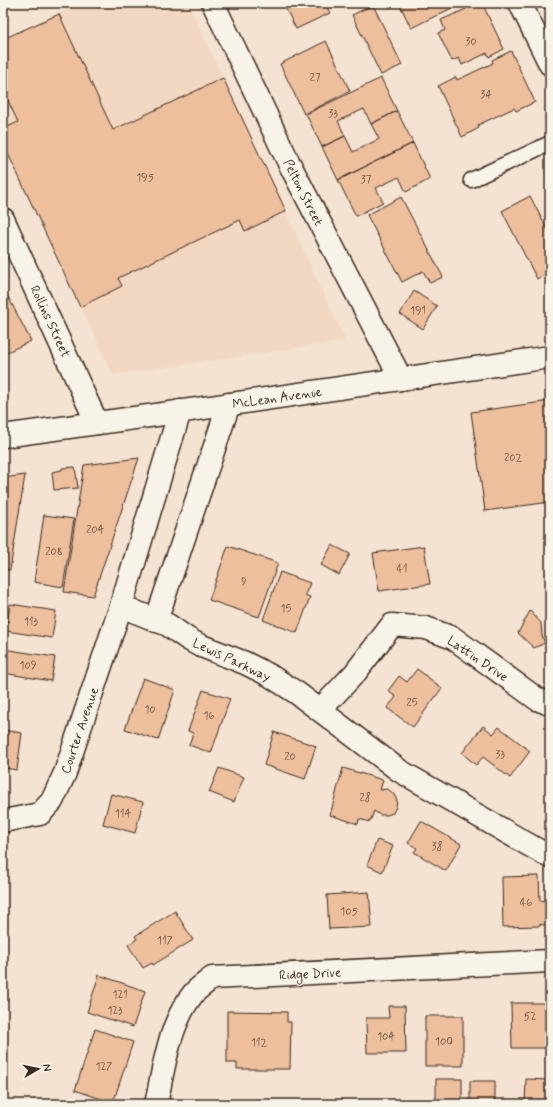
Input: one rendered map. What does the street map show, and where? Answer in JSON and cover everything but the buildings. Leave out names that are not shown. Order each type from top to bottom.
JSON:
[{"type":"street","name":"Pelton Street","points":[[213,3],[289,163],[400,379]]},
{"type":"street","points":[[520,3],[550,64]]},
{"type":"street","name":"Rollins Street","points":[[3,219],[97,423]]},
{"type":"street","name":"McLean Avenue","points":[[3,436],[550,357]]},
{"type":"street","points":[[156,620],[229,404]]},
{"type":"street","points":[[121,606],[180,411]]},
{"type":"street","name":"Lewis Parkway","points":[[121,606],[168,625],[188,639],[200,645],[246,663],[269,675],[297,693],[400,771],[550,856]]},
{"type":"street","name":"Courter Avenue","points":[[3,821],[40,814],[52,802],[65,774],[121,606]]},
{"type":"street","name":"Lattin Drive","points":[[320,710],[355,673],[392,625],[426,628],[453,638],[537,699],[550,704]]},
{"type":"street","name":"Ridge Drive","points":[[156,1104],[171,1038],[181,1014],[194,993],[212,978],[550,961]]},
{"type":"lane","points":[[471,180],[550,144]]},
{"type":"shaded area","points":[[81,3],[188,3],[346,341],[113,375],[3,143],[3,39]]}]
